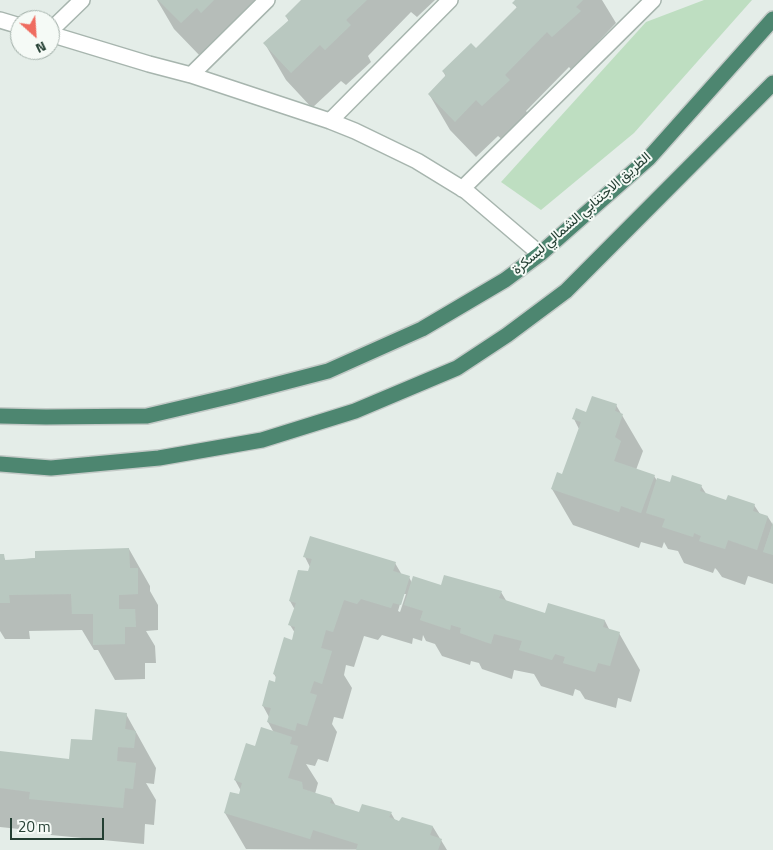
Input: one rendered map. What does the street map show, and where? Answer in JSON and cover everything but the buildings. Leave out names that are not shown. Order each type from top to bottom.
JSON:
[{"type":"highway","name":"الطريق الاجتنابي الشمالي لبسكرة","points":[[0,416],[146,416],[328,371],[422,329],[504,280],[540,254],[649,158],[773,19]]},
{"type":"highway","points":[[0,464],[51,468],[159,458],[262,440],[355,411],[457,368],[507,335],[566,291],[773,83]]},
{"type":"street","points":[[60,23],[82,0]]},
{"type":"street","points":[[191,75],[267,0]]},
{"type":"street","points":[[330,121],[450,0]]},
{"type":"street","points":[[462,189],[653,0]]},
{"type":"street","points":[[60,36],[191,75],[330,121],[417,161],[462,189],[540,254]]},
{"type":"green space","points":[[704,0],[752,0],[634,133],[541,210],[501,182],[646,22]]}]
